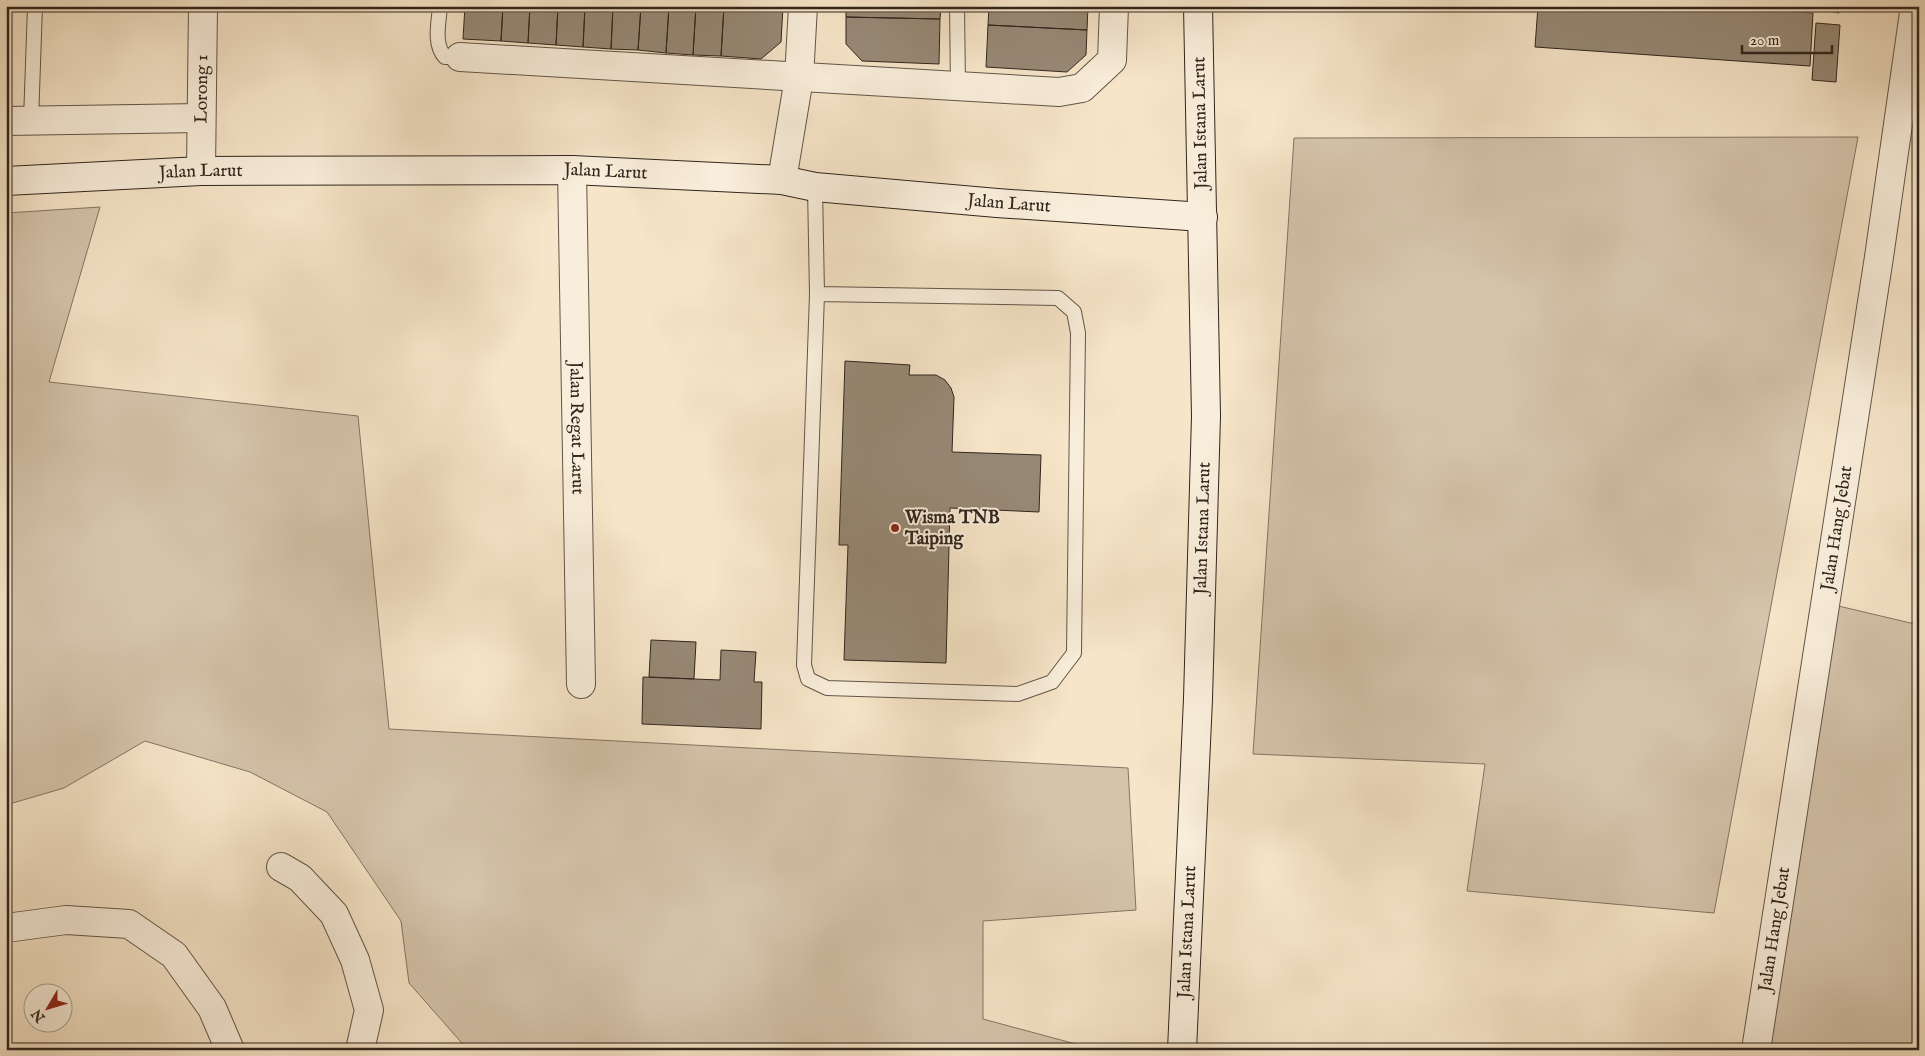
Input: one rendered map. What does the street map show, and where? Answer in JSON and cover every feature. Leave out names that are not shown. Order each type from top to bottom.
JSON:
[{"type":"street","name":"Lorong 1","points":[[200,172],[203,6]]},
{"type":"street","points":[[782,180],[799,78],[803,6]]},
{"type":"street","points":[[460,57],[1059,92],[1082,88],[1112,60],[1114,6]]},
{"type":"street","name":"Jalan Istana Larut","points":[[1182,1050],[1198,699],[1206,416],[1198,6]]},
{"type":"street","name":"Jalan Hang Jebat","points":[[1756,1050],[1877,267],[1915,6]]},
{"type":"street","points":[[19,121],[201,118]]},
{"type":"street","name":"Jalan Larut","points":[[6,181],[200,172],[572,170],[782,180],[815,187],[997,203],[1203,217]]},
{"type":"street","name":"Jalan Regat Larut","points":[[572,170],[580,684]]},
{"type":"street","points":[[281,867],[300,878],[334,914],[355,960],[369,1010],[360,1050]]},
{"type":"street","points":[[6,928],[66,920],[129,924],[174,955],[212,1008],[230,1050]]},
{"type":"lane","points":[[19,121],[35,6]]},
{"type":"lane","points":[[440,6],[438,43],[440,51],[445,56],[460,57]]},
{"type":"lane","points":[[957,6],[958,87]]},
{"type":"lane","points":[[815,187],[817,294],[804,665],[808,680],[826,688],[1018,694],[1052,682],[1074,653],[1078,332],[1074,312],[1058,298],[817,294]]},
{"type":"shaded area","points":[[1858,137],[1714,913],[1467,891],[1485,764],[1253,754],[1294,138]]},
{"type":"shaded area","points":[[100,207],[49,382],[358,416],[389,729],[1128,768],[1136,910],[983,921],[983,1019],[1098,1050],[468,1050],[409,983],[401,921],[327,812],[250,772],[145,741],[64,788],[6,805],[6,213]]},
{"type":"shaded area","points":[[1830,604],[1919,625],[1919,1050],[1763,1050]]},
{"type":"building","points":[[465,6],[503,6],[501,41],[463,39]]},
{"type":"building","points":[[503,6],[530,6],[528,43],[501,41]]},
{"type":"building","points":[[530,6],[558,6],[556,45],[528,43]]},
{"type":"building","points":[[558,6],[585,6],[583,47],[556,45]]},
{"type":"building","points":[[585,6],[613,6],[611,49],[583,47]]},
{"type":"building","points":[[613,6],[641,6],[638,50],[611,49]]},
{"type":"building","points":[[641,6],[669,6],[666,53],[638,50]]},
{"type":"building","points":[[669,6],[696,6],[693,55],[666,53]]},
{"type":"building","points":[[696,6],[724,6],[721,56],[693,55]]},
{"type":"building","points":[[724,6],[783,6],[781,42],[761,59],[721,56]]},
{"type":"building","points":[[846,6],[941,6],[940,19],[846,17]]},
{"type":"building","points":[[989,6],[1088,6],[1087,30],[988,25]]},
{"type":"building","points":[[1538,6],[1711,6],[1813,13],[1810,66],[1535,47]]},
{"type":"building","points":[[1798,6],[1840,6],[1839,13]]},
{"type":"building","points":[[846,17],[940,19],[939,64],[862,61],[846,44]]},
{"type":"building","points":[[1816,23],[1840,25],[1836,82],[1812,80]]},
{"type":"building","points":[[988,25],[1087,30],[1086,55],[1067,72],[986,67]]},
{"type":"building","name":"Wisma TNB Taiping","points":[[845,361],[910,365],[909,375],[936,375],[945,380],[951,388],[954,397],[952,452],[1041,455],[1039,512],[950,508],[946,663],[844,660],[848,545],[839,545]]},
{"type":"building","points":[[651,640],[696,642],[694,679],[649,677]]},
{"type":"building","points":[[721,650],[756,652],[754,682],[762,682],[761,729],[642,724],[643,677],[720,680]]},
{"type":"place","name":"Wisma TNB Taiping","points":[[895,528]]}]
